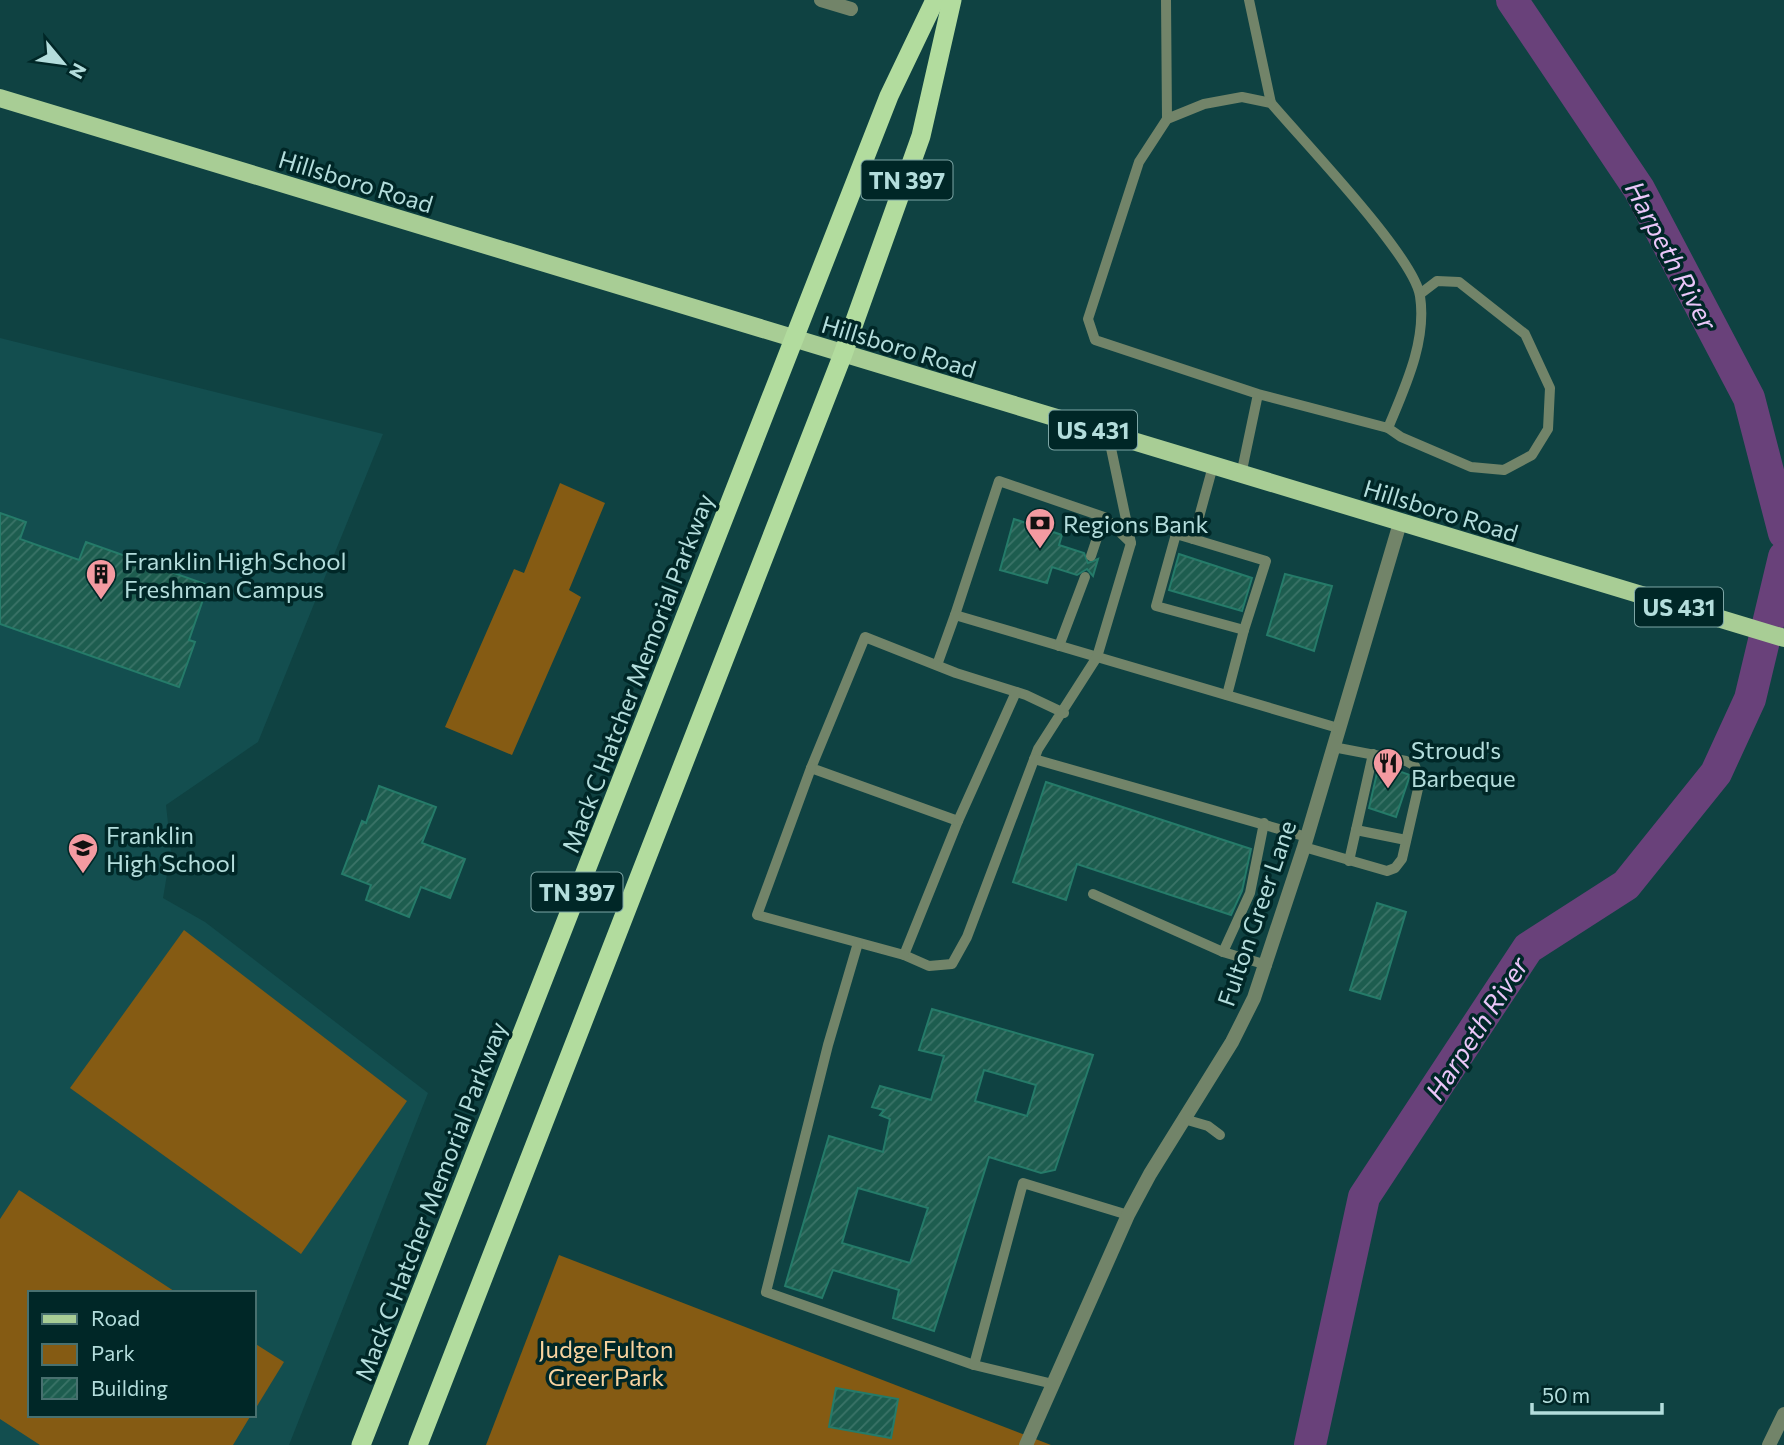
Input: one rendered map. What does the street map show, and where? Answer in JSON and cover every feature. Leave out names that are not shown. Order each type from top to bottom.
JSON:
[{"type":"highway","name":"Mack C Hatcher Memorial Parkway","points":[[361,1445],[889,96],[935,0]]},
{"type":"highway","name":"TN 397","points":[[418,1445],[843,354],[921,136],[952,0]]},
{"type":"main road","name":"Hillsboro Road","points":[[0,99],[1784,638]]},
{"type":"street","points":[[821,0],[851,9]]},
{"type":"street","name":"Fulton Greer Lane","points":[[1026,1445],[1128,1215],[1241,1026],[1267,965],[1400,523]]},
{"type":"street","points":[[1769,1445],[1784,1414]]},
{"type":"lane","points":[[1166,0],[1167,119],[1139,162],[1088,318],[1095,340],[1258,394],[1388,428],[1401,438],[1471,467],[1504,470],[1532,455],[1548,429],[1549,388],[1525,334],[1459,282],[1437,281],[1420,294]]},
{"type":"lane","points":[[1249,0],[1272,103],[1402,257],[1420,294],[1421,335],[1388,428]]},
{"type":"lane","points":[[1167,119],[1204,104],[1242,97],[1272,103]]},
{"type":"lane","points":[[1241,475],[1258,394]]},
{"type":"lane","points":[[1064,713],[1016,692],[865,637],[811,768],[757,915],[904,956],[929,966],[952,964],[967,937],[1034,759],[1064,713],[1097,657],[1131,543],[1108,434]]},
{"type":"lane","points":[[1193,539],[1213,466]]},
{"type":"lane","points":[[937,665],[999,481],[1104,517],[1131,543]]},
{"type":"lane","points":[[1091,556],[1104,517]]},
{"type":"lane","points":[[1227,695],[1266,561],[1175,534],[1156,606],[1244,630]]},
{"type":"lane","points":[[1059,646],[1085,577]]},
{"type":"lane","points":[[955,614],[1338,728]]},
{"type":"lane","points":[[904,956],[958,821],[1016,692]]},
{"type":"lane","points":[[1034,759],[1264,823],[1349,861],[1387,871],[1402,859],[1420,780],[1415,766],[1406,761],[1333,747]]},
{"type":"lane","points":[[1349,861],[1373,754]]},
{"type":"lane","points":[[811,768],[958,821]]},
{"type":"lane","points":[[1223,952],[1250,893],[1264,823]]},
{"type":"lane","points":[[1356,830],[1406,840]]},
{"type":"lane","points":[[1093,894],[1223,952],[1267,965]]},
{"type":"lane","points":[[858,943],[828,1045],[766,1292],[974,1365],[1053,1384]]},
{"type":"lane","points":[[1184,1119],[1208,1126],[1220,1135]]},
{"type":"lane","points":[[974,1365],[1023,1183],[1128,1215]]},
{"type":"shaded area","name":"Franklin High School","points":[[0,338],[383,434],[258,742],[166,805],[171,851],[163,898],[205,922],[428,1093],[289,1445],[0,1445]]},
{"type":"green space","points":[[560,483],[605,503],[569,590],[581,597],[512,755],[445,727],[514,569],[524,573]]},
{"type":"green space","points":[[184,930],[407,1101],[301,1254],[70,1088]]},
{"type":"green space","points":[[19,1190],[174,1291],[28,1291],[28,1417],[250,1417],[233,1445],[40,1445],[0,1419],[0,1219]]},
{"type":"green space","name":"Judge Fulton Greer Park","points":[[559,1255],[1051,1445],[486,1445]]},
{"type":"green space","points":[[256,1344],[284,1362],[256,1408]]},
{"type":"building","name":"Franklin High School Freshman Campus","points":[[0,513],[26,522],[20,539],[79,560],[86,542],[208,585],[189,640],[195,642],[179,687],[0,624]]},
{"type":"building","name":"Regions Bank","points":[[1014,519],[1062,535],[1059,545],[1084,553],[1088,563],[1098,559],[1093,576],[1087,569],[1077,575],[1052,567],[1047,583],[1000,570]]},
{"type":"building","points":[[1179,554],[1252,578],[1242,611],[1169,590]]},
{"type":"building","points":[[1285,574],[1332,586],[1314,651],[1267,635]]},
{"type":"building","name":"Stroud's Barbeque","points":[[1379,764],[1410,775],[1396,817],[1369,808]]},
{"type":"building","points":[[1046,782],[1251,849],[1242,891],[1231,915],[1077,864],[1066,900],[1013,882]]},
{"type":"building","points":[[379,786],[436,807],[422,843],[465,859],[450,898],[421,887],[409,917],[366,900],[371,885],[342,874],[362,821],[366,823]]},
{"type":"building","points":[[1377,903],[1406,912],[1380,999],[1350,990]]},
{"type":"building","points":[[932,1009],[1093,1055],[1055,1170],[1041,1173],[989,1157],[934,1331],[893,1318],[899,1290],[833,1270],[822,1298],[785,1286],[829,1136],[883,1152],[890,1119],[880,1115],[884,1110],[872,1107],[880,1086],[931,1100],[944,1056],[919,1050]],"holes":[[[984,1070],[1036,1085],[1027,1116],[975,1101]],[[858,1188],[928,1208],[910,1263],[842,1243]]]},
{"type":"building","points":[[836,1388],[898,1399],[891,1438],[829,1427]]},
{"type":"waterway","name":"Harpeth River","points":[[1512,0],[1639,189],[1749,398],[1784,533]]},
{"type":"waterway","name":"Harpeth River","points":[[1310,1445],[1364,1197],[1528,948],[1626,885],[1716,773],[1750,699],[1784,557]]},
{"type":"place","name":"Regions Bank","points":[[1040,550]]},
{"type":"place","name":"Franklin High School Freshman Campus","points":[[101,601]]},
{"type":"place","name":"Stroud's Barbeque","points":[[1388,790]]},
{"type":"place","name":"Franklin High School","points":[[83,875]]}]
